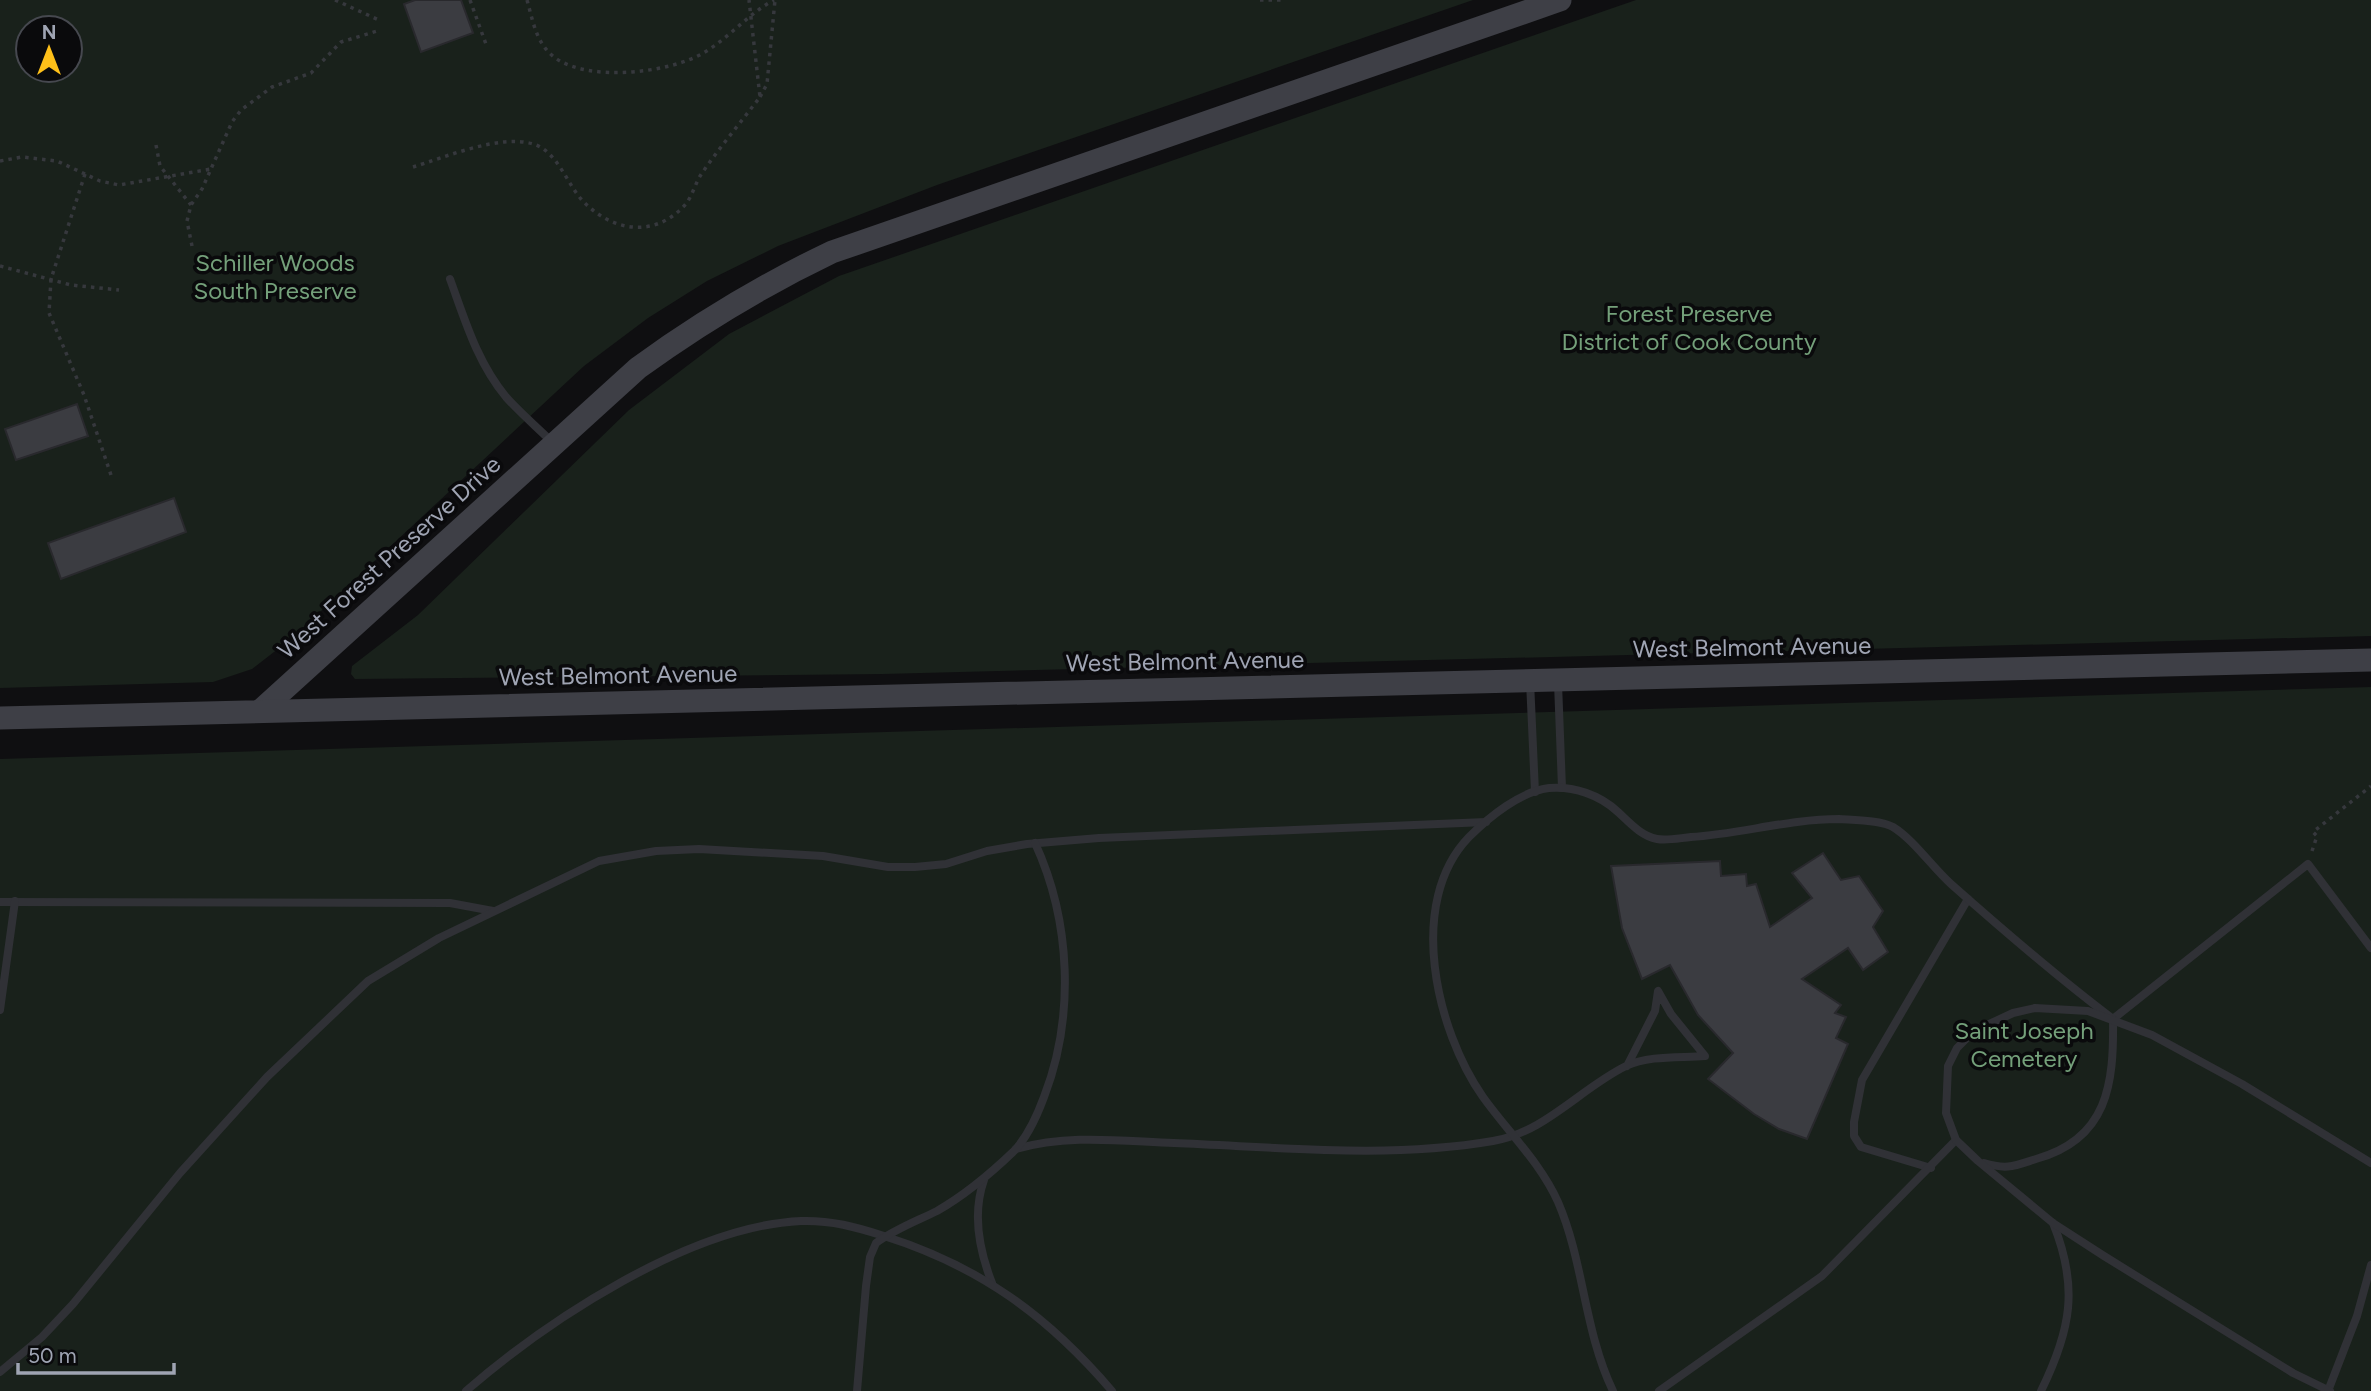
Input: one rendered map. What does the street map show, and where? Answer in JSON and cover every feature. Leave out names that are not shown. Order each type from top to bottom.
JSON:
[{"type":"main road","name":"West Forest Preserve Drive","points":[[260,711],[638,368],[689,331],[748,295],[832,252],[1560,0]]},
{"type":"main road","name":"West Belmont Avenue","points":[[0,718],[1530,678],[2371,660]]},
{"type":"lane","points":[[450,279],[477,351],[489,372],[507,397],[553,443]]},
{"type":"lane","points":[[1530,678],[1535,792]]},
{"type":"lane","points":[[1558,678],[1562,788]]},
{"type":"lane","points":[[1613,1391],[1597,1347],[1573,1249],[1557,1200],[1513,1135],[1483,1097],[1464,1065],[1450,1032],[1435,967],[1433,937],[1444,876],[1451,858],[1486,822],[1535,792],[1562,788],[1596,797],[1615,809],[1633,827],[1656,839],[1715,836],[1839,819],[1891,825],[1968,900],[2037,961],[2113,1019]]},
{"type":"lane","points":[[0,1372],[42,1337],[73,1304],[188,1164],[337,1009],[368,982],[401,960],[493,911],[599,861],[645,853],[699,849],[823,856],[888,867],[915,867],[946,864],[987,851],[1035,843],[1486,822]]},
{"type":"lane","points":[[856,1391],[870,1257],[876,1243],[947,1205],[985,1177],[1016,1149],[1035,1119],[1050,1082],[1058,1049],[1065,983],[1053,885],[1035,843]]},
{"type":"lane","points":[[2113,1019],[2308,864],[2371,948]]},
{"type":"lane","points":[[1931,1168],[1861,1147],[1854,1136],[1854,1122],[1862,1080],[1968,900]]},
{"type":"lane","points":[[0,1010],[15,901]]},
{"type":"lane","points":[[0,902],[450,903],[493,911]]},
{"type":"lane","points":[[1016,1149],[1037,1143],[1088,1138],[1357,1150],[1408,1149],[1461,1146],[1513,1135],[1535,1125],[1627,1066],[1705,1056],[1671,1014],[1658,991],[1655,1011],[1627,1066]]},
{"type":"lane","points":[[2371,1163],[2242,1084],[2152,1035],[2088,1011],[2035,1008],[2013,1013],[1974,1031],[1957,1048],[1948,1066],[1946,1113],[1956,1140],[1978,1161],[2053,1223],[2170,1299],[2293,1373],[2329,1391],[2357,1316],[2371,1265]]},
{"type":"lane","points":[[1978,1161],[2004,1169],[2049,1156],[2083,1136],[2104,1104],[2113,1062],[2113,1019]]},
{"type":"lane","points":[[1659,1391],[1822,1276],[1956,1140]]},
{"type":"lane","points":[[985,1177],[978,1203],[979,1239],[992,1284]]},
{"type":"lane","points":[[466,1391],[578,1308],[700,1245],[737,1232],[799,1221],[848,1224],[946,1259],[1026,1306],[1064,1337],[1112,1391]]},
{"type":"lane","points":[[2041,1391],[2057,1359],[2070,1301],[2065,1254],[2053,1223]]},
{"type":"path","points":[[335,0],[379,20]]},
{"type":"path","points":[[470,0],[487,47]]},
{"type":"path","points":[[527,0],[540,43],[556,59],[590,70],[609,72],[649,69],[686,61],[723,40],[752,14],[775,0]]},
{"type":"path","points":[[748,0],[752,14],[760,97]]},
{"type":"path","points":[[413,167],[484,146],[517,142],[536,144],[558,164],[581,199],[611,224],[637,229],[660,221],[684,206],[700,175],[767,84],[775,0]]},
{"type":"path","points":[[1260,0],[1281,0]]},
{"type":"path","points":[[192,246],[187,221],[191,205],[232,122],[253,100],[272,87],[310,73],[341,42],[377,31]]},
{"type":"path","points":[[156,145],[160,166],[191,205]]},
{"type":"path","points":[[0,161],[22,157],[57,161],[119,185],[211,169]]},
{"type":"path","points":[[85,174],[51,279],[49,313],[84,395],[113,478]]},
{"type":"path","points":[[0,265],[91,289],[119,290]]},
{"type":"path","points":[[2308,864],[2317,836],[2313,832],[2371,786]]},
{"type":"green space","name":"Schiller Woods South Preserve","points":[[0,0],[1473,0],[937,185],[778,246],[707,281],[648,318],[584,366],[292,638],[252,669],[213,682],[0,688]]},
{"type":"green space","name":"Forest Preserve District of Cook County","points":[[1636,0],[2371,0],[2371,636],[883,674],[355,679],[351,674],[352,666],[418,615],[629,410],[729,334],[839,276]]},
{"type":"green space","name":"Saint Joseph Cemetery","points":[[2371,687],[2371,1391],[0,1391],[0,759]]},
{"type":"building","points":[[415,0],[461,0],[473,33],[421,52],[404,4]]},
{"type":"building","points":[[77,404],[88,436],[16,460],[5,429]]},
{"type":"building","points":[[174,498],[186,532],[61,579],[48,543]]},
{"type":"building","points":[[1823,853],[1841,880],[1859,876],[1883,911],[1873,927],[1888,952],[1863,970],[1848,948],[1802,979],[1841,1005],[1835,1013],[1846,1017],[1836,1038],[1848,1044],[1807,1139],[1779,1129],[1754,1114],[1708,1079],[1733,1053],[1698,1015],[1670,965],[1642,979],[1622,928],[1611,866],[1720,861],[1721,876],[1746,874],[1747,886],[1756,884],[1770,927],[1812,898],[1792,873]]}]
